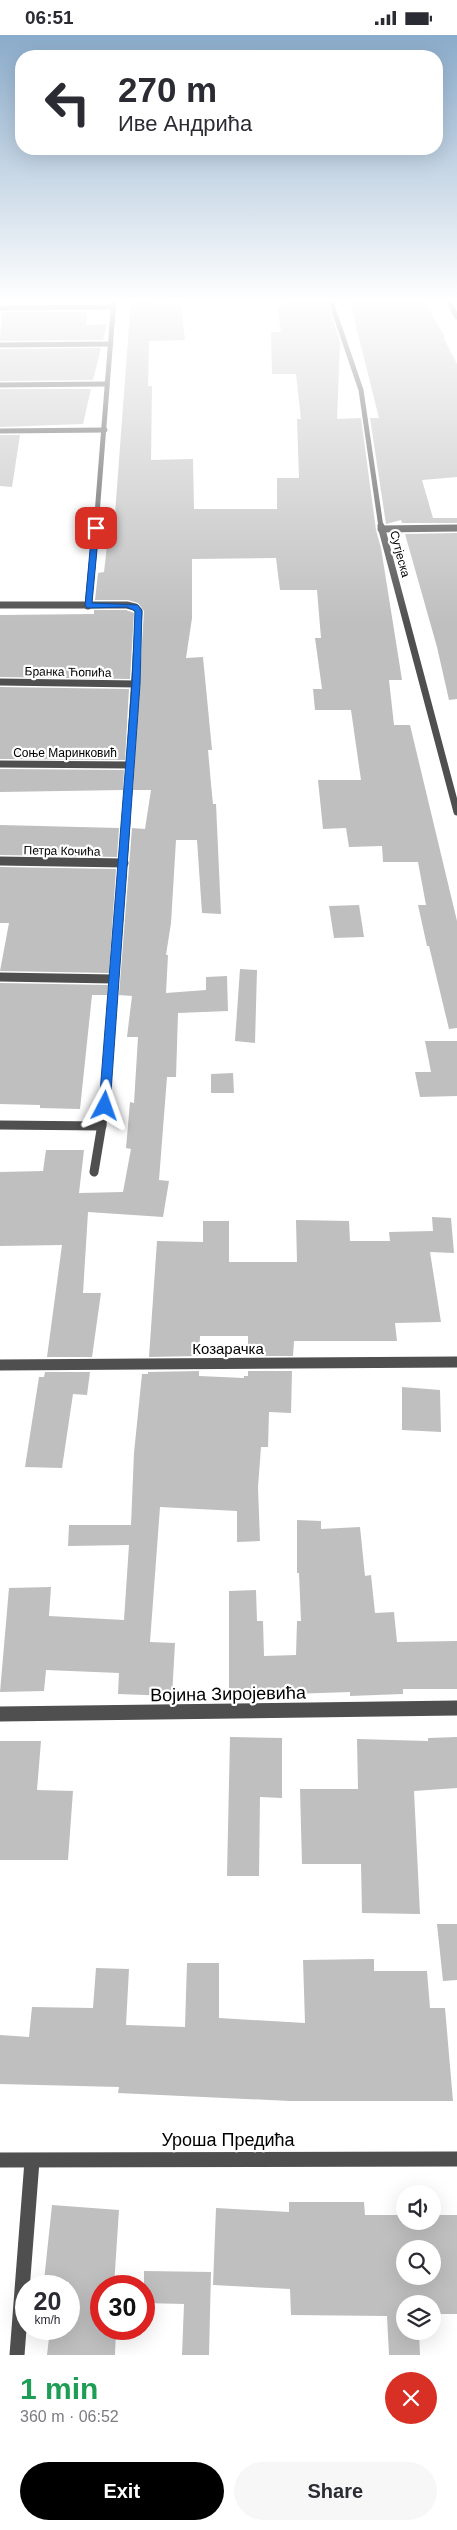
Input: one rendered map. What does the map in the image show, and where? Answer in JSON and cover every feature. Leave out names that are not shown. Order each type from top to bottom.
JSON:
[{"type":"street","points":[[88,606],[106,407]]},
{"type":"street","name":"Сутјеска","points":[[363,407],[381,529],[457,812]]},
{"type":"street","points":[[0,431],[105,430]]},
{"type":"street","points":[[381,529],[457,528]]},
{"type":"street","points":[[0,605],[127,605],[135,607],[139,611],[124,863],[102,1126],[94,1172]]},
{"type":"street","name":"Бранка Ћопића","points":[[0,682],[136,684]]},
{"type":"street","name":"Соње Маринковић","points":[[0,764],[130,765]]},
{"type":"street","name":"Петра Кочића","points":[[0,861],[124,863]]},
{"type":"street","points":[[0,977],[114,979]]},
{"type":"street","points":[[0,1125],[102,1126]]},
{"type":"street","name":"Козарачка","points":[[0,1365],[457,1362]]},
{"type":"street","name":"Војина Зиројевића","points":[[0,1714],[457,1709]]},
{"type":"street","name":"Уроша Предића","points":[[0,2160],[457,2159]]},
{"type":"street","points":[[16,2355],[32,2161]]},
{"type":"building","points":[[0,407],[87,407],[83,424],[0,427]]},
{"type":"building","points":[[123,407],[152,407],[151,460],[193,459],[194,509],[277,509],[277,478],[299,478],[297,419],[301,419],[300,407],[337,407],[337,419],[361,418],[376,530],[381,548],[402,680],[389,680],[394,725],[410,725],[457,921],[457,1028],[449,1029],[429,946],[427,946],[418,905],[426,905],[418,862],[383,862],[382,846],[349,847],[346,828],[323,829],[318,780],[361,780],[351,710],[315,710],[313,689],[322,689],[315,638],[321,638],[317,590],[280,590],[276,558],[192,559],[192,618],[186,658],[203,657],[212,750],[208,750],[211,784],[213,804],[216,804],[221,914],[202,913],[197,840],[176,840],[171,923],[166,955],[168,955],[166,993],[206,990],[206,977],[227,976],[228,1011],[178,1013],[176,1077],[167,1077],[159,1180],[169,1181],[163,1217],[88,1212],[83,1293],[101,1293],[92,1357],[47,1357],[62,1245],[0,1246],[0,1172],[43,1171],[46,1150],[84,1150],[79,1193],[123,1192],[131,1149],[126,1148],[130,1102],[134,1103],[138,1037],[127,1037],[132,996],[119,995],[132,828],[145,829],[151,790],[133,790],[144,611],[138,603],[128,600],[95,600],[98,573],[104,572],[109,528],[113,528]]},
{"type":"building","points":[[376,407],[457,407],[457,477],[422,480],[433,518],[457,518],[457,523],[402,523],[401,520],[386,524],[370,418],[379,418]]},
{"type":"building","points":[[0,435],[20,435],[12,487],[0,486]]},
{"type":"building","points":[[457,533],[457,699],[449,700],[437,647],[405,534]]},
{"type":"building","points":[[94,610],[126,610],[134,613],[130,679],[0,677],[0,615],[94,614]]},
{"type":"building","points":[[0,687],[129,689],[125,760],[0,759]]},
{"type":"building","points":[[0,769],[124,770],[123,790],[0,792]]},
{"type":"building","points":[[0,825],[119,828],[117,857],[0,855]]},
{"type":"building","points":[[0,867],[116,869],[109,973],[0,971],[9,923],[0,923]]},
{"type":"building","points":[[359,905],[364,937],[334,938],[329,906]]},
{"type":"building","points":[[240,969],[257,970],[255,1043],[235,1041]]},
{"type":"building","points":[[0,983],[108,985],[107,995],[92,995],[80,1109],[0,1104]]},
{"type":"building","points":[[425,1041],[457,1041],[457,1096],[420,1097],[415,1072],[431,1072]]},
{"type":"building","points":[[233,1073],[234,1093],[211,1093],[211,1074]]},
{"type":"building","points":[[432,1217],[451,1218],[454,1253],[430,1252],[441,1322],[395,1323],[397,1341],[294,1341],[293,1356],[248,1356],[248,1336],[200,1336],[199,1356],[149,1357],[157,1241],[203,1242],[203,1221],[229,1221],[229,1262],[297,1262],[296,1220],[349,1221],[350,1241],[390,1241],[389,1232],[433,1231]]},
{"type":"building","points":[[199,1371],[199,1376],[244,1378],[244,1376],[248,1376],[248,1371],[292,1371],[291,1413],[269,1412],[268,1447],[261,1447],[258,1487],[260,1541],[237,1542],[237,1511],[160,1507],[150,1642],[175,1643],[172,1696],[118,1694],[119,1673],[46,1670],[44,1691],[0,1692],[9,1588],[51,1587],[49,1616],[124,1620],[129,1545],[68,1546],[69,1525],[131,1525],[134,1453],[142,1374],[148,1374],[148,1372]]},
{"type":"building","points":[[45,1372],[90,1372],[87,1395],[73,1394],[62,1468],[25,1467],[39,1377],[44,1377]]},
{"type":"building","points":[[402,1387],[440,1390],[441,1432],[402,1430]]},
{"type":"building","points":[[297,1520],[321,1521],[321,1529],[360,1527],[365,1576],[371,1575],[375,1613],[394,1612],[397,1642],[457,1641],[457,1689],[403,1689],[403,1694],[350,1696],[350,1692],[229,1696],[229,1591],[256,1590],[257,1621],[263,1621],[264,1656],[296,1655],[297,1621],[301,1621],[299,1573],[297,1573]]},
{"type":"building","points":[[230,1737],[282,1738],[282,1798],[260,1797],[259,1876],[227,1876]]},
{"type":"building","points":[[457,1737],[457,1788],[414,1791],[420,1914],[362,1913],[361,1864],[302,1864],[300,1789],[358,1789],[357,1739],[428,1741],[428,1738]]},
{"type":"building","points":[[0,1741],[41,1741],[37,1790],[73,1791],[68,1860],[0,1860]]},
{"type":"building","points":[[437,1924],[457,1924],[457,1980],[443,1981]]},
{"type":"building","points":[[374,1959],[374,1971],[427,1971],[430,2008],[445,2008],[453,2101],[290,2101],[118,2093],[119,2087],[0,2084],[0,2035],[29,2037],[32,2007],[93,2008],[96,1968],[129,1969],[126,2025],[185,2027],[187,1963],[219,1963],[219,2018],[305,2023],[303,1960]]},
{"type":"building","points":[[289,2202],[364,2202],[365,2215],[396,2215],[396,2230],[441,2230],[441,2215],[457,2215],[457,2314],[441,2314],[441,2295],[396,2295],[396,2340],[419,2340],[420,2355],[389,2355],[387,2316],[291,2315],[290,2289],[213,2285],[216,2208],[289,2212]]},
{"type":"building","points":[[52,2205],[119,2210],[115,2275],[90,2275],[90,2340],[116,2340],[115,2355],[47,2355],[49,2340],[80,2340],[80,2275],[45,2275]]},
{"type":"building","points":[[144,2271],[211,2272],[209,2355],[182,2355],[184,2304],[155,2303],[155,2275],[144,2275]]},
{"type":"route","points":[[96,528],[88,606],[127,605],[135,607],[139,611],[124,863],[105,1106]]}]
